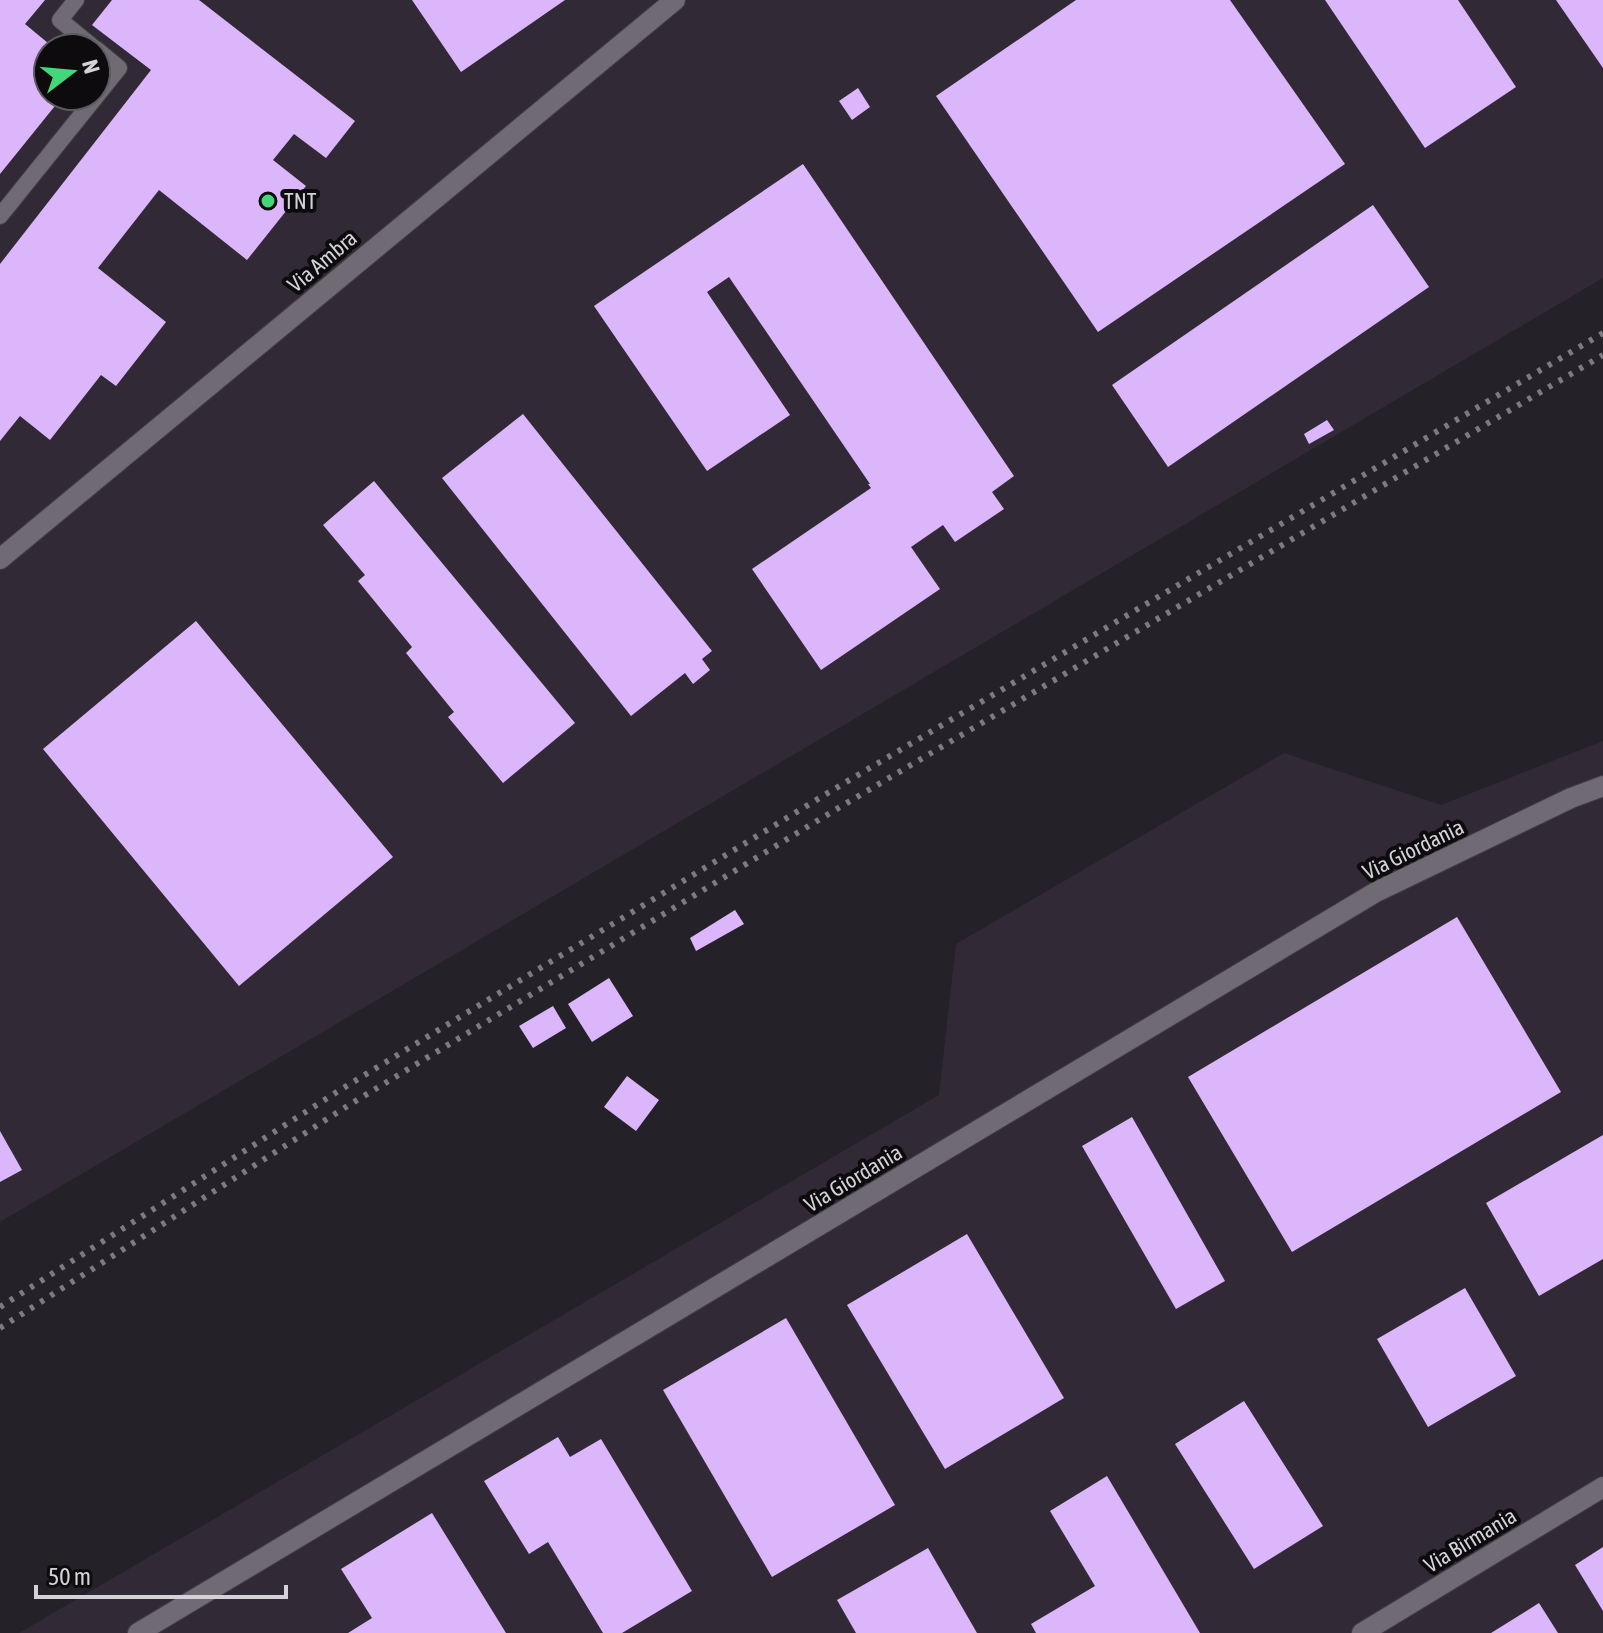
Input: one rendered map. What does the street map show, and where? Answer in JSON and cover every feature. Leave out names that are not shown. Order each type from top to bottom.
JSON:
[{"type":"street","name":"Via Ambra","points":[[0,559],[675,0]]},
{"type":"street","name":"Via Giordania","points":[[138,1633],[1376,892],[1571,798],[1603,786]]},
{"type":"street","name":"Via Birmania","points":[[1362,1633],[1603,1487]]},
{"type":"lane","points":[[74,32],[60,20],[76,0]]},
{"type":"lane","points":[[112,62],[119,68],[112,77]]},
{"type":"lane","points":[[0,216],[84,112]]},
{"type":"shaded area","points":[[0,0],[1603,0],[1603,278],[0,1222]]},
{"type":"shaded area","points":[[1603,741],[1603,1633],[19,1633],[939,1095],[956,944],[1284,753],[1441,805]]},
{"type":"building","points":[[0,0],[45,0],[25,24],[35,32],[32,32],[32,112],[50,112],[0,174]]},
{"type":"building","points":[[112,0],[199,0],[355,121],[326,158],[294,134],[273,160],[306,186],[247,260],[159,190],[98,268],[166,322],[116,386],[101,375],[50,440],[20,416],[0,441],[0,264],[151,70],[112,40],[112,32],[101,32],[92,25]]},
{"type":"building","points":[[412,0],[565,0],[461,72]]},
{"type":"building","points":[[1076,0],[1230,0],[1345,164],[1098,332],[936,96]]},
{"type":"building","points":[[1325,0],[1458,0],[1516,87],[1425,148]]},
{"type":"building","points":[[1556,0],[1603,0],[1603,68]]},
{"type":"building","points":[[858,88],[870,107],[852,120],[839,101]]},
{"type":"building","points":[[803,164],[1014,476],[992,492],[1004,509],[955,542],[943,525],[911,547],[940,589],[821,670],[752,569],[871,488],[870,484],[729,277],[707,292],[790,415],[707,471],[594,306]]},
{"type":"building","points":[[1373,205],[1429,287],[1168,467],[1112,385]]},
{"type":"building","points":[[523,414],[712,651],[702,659],[710,670],[693,684],[685,673],[631,716],[442,478]]},
{"type":"building","points":[[1327,420],[1334,430],[1309,444],[1304,434]]},
{"type":"building","points":[[374,481],[575,723],[503,783],[448,717],[454,712],[406,653],[412,647],[358,581],[365,575],[323,525]]},
{"type":"building","points":[[196,621],[393,857],[239,986],[43,749]]},
{"type":"building","points":[[735,910],[744,924],[696,951],[690,938]]},
{"type":"building","points":[[1457,917],[1561,1092],[1292,1252],[1188,1077]]},
{"type":"building","points":[[609,978],[633,1016],[592,1042],[568,1004]]},
{"type":"building","points":[[553,1006],[566,1028],[533,1048],[519,1026]]},
{"type":"building","points":[[627,1076],[659,1100],[636,1131],[604,1107]]},
{"type":"building","points":[[1132,1117],[1225,1281],[1176,1309],[1082,1146]]},
{"type":"building","points":[[0,1131],[22,1170],[0,1182]]},
{"type":"building","points":[[1603,1135],[1603,1259],[1539,1296],[1486,1203]]},
{"type":"building","points":[[967,1234],[1064,1398],[945,1469],[847,1305]]},
{"type":"building","points":[[1465,1288],[1516,1376],[1428,1427],[1377,1339]]},
{"type":"building","points":[[786,1318],[895,1505],[772,1577],[663,1390]]},
{"type":"building","points":[[1244,1401],[1323,1526],[1254,1569],[1175,1444]]},
{"type":"building","points":[[558,1437],[570,1457],[601,1439],[692,1591],[622,1633],[603,1633],[548,1542],[529,1554],[484,1481]]},
{"type":"building","points":[[1107,1476],[1200,1633],[1036,1633],[1031,1624],[1095,1586],[1050,1511]]},
{"type":"building","points":[[432,1513],[506,1633],[348,1633],[372,1618],[341,1569]]},
{"type":"building","points":[[1603,1547],[1603,1611],[1575,1565]]},
{"type":"building","points":[[928,1548],[977,1633],[856,1633],[837,1600]]},
{"type":"building","points":[[1539,1603],[1558,1633],[1491,1633]]},
{"type":"railway","points":[[0,1307],[340,1090],[831,791],[1603,333]]},
{"type":"railway","points":[[0,1328],[349,1105],[840,807],[1603,355]]},
{"type":"place","name":"TNT","points":[[268,201]]}]
